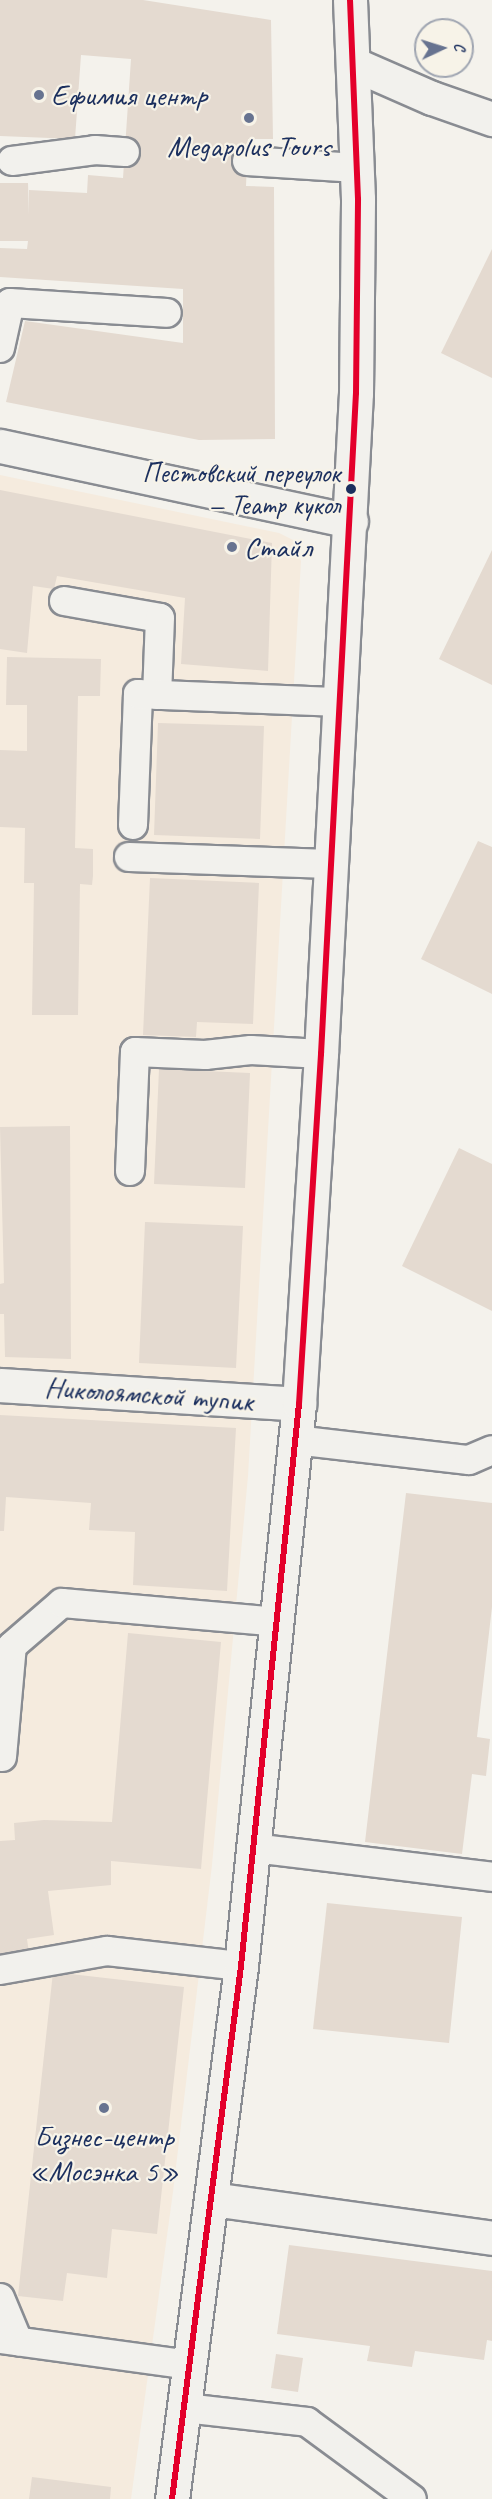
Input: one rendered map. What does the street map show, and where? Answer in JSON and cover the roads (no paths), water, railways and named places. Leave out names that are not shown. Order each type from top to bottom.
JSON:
[{"type":"main road","points":[[172,2499],[241,1966],[299,1404],[321,1054],[356,393],[357,168],[350,0]]},
{"type":"main road","points":[[354,64],[432,98],[492,119]]},
{"type":"main road","points":[[0,446],[351,521]]},
{"type":"main road","name":"Николоямской тупик","points":[[0,1385],[299,1404]]},
{"type":"main road","points":[[212,2199],[492,2238]]},
{"type":"lane","points":[[12,161],[95,150],[125,152]]},
{"type":"lane","points":[[247,161],[357,168]]},
{"type":"lane","points":[[0,348],[10,303],[167,313]]},
{"type":"lane","points":[[64,601],[160,618],[157,695]]},
{"type":"lane","points":[[133,825],[138,694],[339,702]]},
{"type":"lane","points":[[129,856],[330,864]]},
{"type":"lane","points":[[130,1171],[135,1052],[205,1055],[251,1050],[321,1054]]},
{"type":"lane","points":[[295,1440],[469,1460],[492,1450]]},
{"type":"lane","points":[[2,1756],[12,1646],[62,1603],[278,1622]]},
{"type":"lane","points":[[254,1848],[492,1875]]},
{"type":"lane","points":[[0,1970],[107,1951],[241,1966]]},
{"type":"lane","points":[[0,2298],[9,2340],[191,2365]]},
{"type":"lane","points":[[185,2408],[307,2422],[412,2499]]},
{"type":"place","name":"Ефимия центр","points":[[39,95]]},
{"type":"place","name":"Megapolus Tours","points":[[249,118]]},
{"type":"place","name":"Пестовский переулок — Театр кукол","points":[[351,489]]},
{"type":"place","name":"Стайл","points":[[232,547]]},
{"type":"place","name":"Бизнес-центр «Мосэнка 5»","points":[[104,2108]]}]
